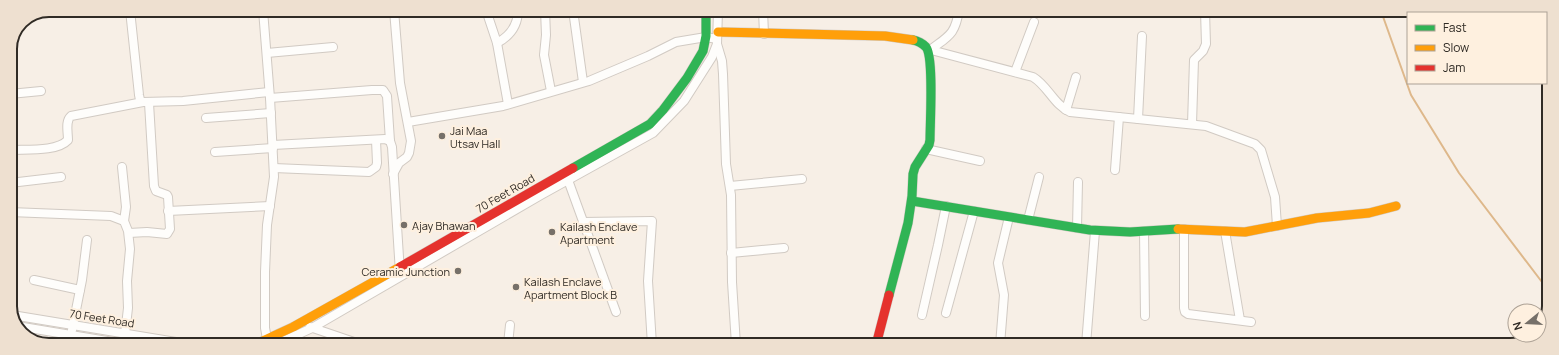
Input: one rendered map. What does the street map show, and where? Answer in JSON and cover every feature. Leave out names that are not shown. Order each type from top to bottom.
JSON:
[{"type":"street","points":[[131,17],[139,95],[140,100],[146,103]]},
{"type":"street","points":[[264,17],[274,168],[273,190],[267,225],[265,272],[267,338]]},
{"type":"street","points":[[393,174],[399,163],[410,153],[411,141],[400,83],[395,17]]},
{"type":"street","points":[[488,17],[497,43],[508,104]]},
{"type":"street","points":[[497,43],[505,38],[513,29],[517,17]]},
{"type":"street","points":[[545,17],[546,35],[544,55],[551,91]]},
{"type":"street","points":[[574,17],[583,82]]},
{"type":"street","name":"70 Feet Road","points":[[290,338],[312,328],[400,272],[648,130],[697,62],[703,50],[706,37],[706,17]]},
{"type":"street","name":"70 Feet Road","points":[[539,192],[568,180],[668,118],[689,94],[712,57],[717,38],[718,17]]},
{"type":"street","points":[[763,17],[764,34]]},
{"type":"street","points":[[878,338],[912,201],[913,174],[915,167],[930,140],[930,51],[954,30],[957,17]]},
{"type":"street","points":[[1192,124],[1194,60],[1206,44],[1205,17]]},
{"type":"street","points":[[1015,72],[1034,22]]},
{"type":"street","points":[[408,122],[508,104],[597,78],[676,42],[691,38],[717,38],[764,34],[885,36],[919,41],[930,51],[1015,72],[1037,80],[1066,110],[1192,124],[1212,128],[1251,142],[1258,146],[1263,156],[1274,198],[1276,226]]},
{"type":"street","points":[[1138,119],[1142,36]]},
{"type":"street","points":[[717,38],[722,67],[726,164],[730,186],[731,253],[736,338]]},
{"type":"street","points":[[267,53],[333,47]]},
{"type":"street","points":[[1066,110],[1076,77]]},
{"type":"street","points":[[17,150],[60,146],[68,140],[67,124],[68,118],[71,116],[146,103],[383,90],[387,96],[390,141],[392,146],[400,272]]},
{"type":"street","points":[[17,93],[41,91]]},
{"type":"street","points":[[128,234],[140,232],[166,234],[170,229],[167,195],[156,191],[154,186],[146,103]]},
{"type":"street","points":[[206,118],[271,113]]},
{"type":"street","points":[[1115,170],[1119,117]]},
{"type":"street","points":[[215,152],[385,139],[390,141]]},
{"type":"street","points":[[274,168],[369,172],[376,168],[376,140]]},
{"type":"street","points":[[926,149],[980,161]]},
{"type":"street","points":[[122,167],[126,207],[124,221]]},
{"type":"street","points":[[17,182],[61,177]]},
{"type":"street","points":[[1028,220],[1039,177]]},
{"type":"street","points":[[568,180],[616,312]]},
{"type":"street","points":[[730,186],[802,180]]},
{"type":"street","points":[[1077,228],[1078,182]]},
{"type":"street","points":[[912,201],[1096,231],[1111,232],[1184,229],[1245,232],[1317,218],[1369,213],[1396,206]]},
{"type":"street","points":[[168,211],[270,206]]},
{"type":"street","points":[[922,315],[946,206]]},
{"type":"street","points":[[946,313],[974,211]]},
{"type":"street","points":[[17,212],[111,216],[124,221],[127,225],[130,249],[127,281],[128,308],[125,334]]},
{"type":"street","points":[[1001,338],[1004,295],[998,263],[1009,217]]},
{"type":"street","points":[[584,222],[652,221],[648,281],[652,338]]},
{"type":"street","points":[[1184,229],[1185,312],[1188,314],[1251,322]]},
{"type":"street","points":[[1087,338],[1096,231]]},
{"type":"street","points":[[1144,231],[1145,316]]},
{"type":"street","points":[[1225,231],[1240,320]]},
{"type":"street","points":[[75,338],[73,326],[87,240]]},
{"type":"street","points":[[731,253],[784,248]]},
{"type":"street","name":"70 Feet Road","points":[[274,338],[400,272]]},
{"type":"street","points":[[34,280],[80,290]]},
{"type":"street","name":"70 Feet Road","points":[[19,317],[125,334],[139,338]]},
{"type":"street","points":[[302,322],[312,328],[342,338]]},
{"type":"street","points":[[509,338],[510,325]]},
{"type":"street","name":"70 Feet Road","points":[[26,328],[75,338]]},
{"type":"waterway","points":[[1383,17],[1407,84]]},
{"type":"waterway","points":[[1407,84],[1411,95],[1459,173],[1542,282]]},
{"type":"traffic: fast","points":[[573,168],[650,124],[663,110],[687,78],[703,51],[706,36],[706,17]]},
{"type":"traffic: fast","points":[[889,295],[908,223],[912,196],[913,174],[915,167],[929,145],[930,140],[930,64],[926,47],[920,42],[913,40]]},
{"type":"traffic: fast","points":[[912,201],[1090,230],[1130,232],[1178,229]]},
{"type":"traffic: slow","points":[[718,32],[885,36],[913,40]]},
{"type":"traffic: slow","points":[[1178,229],[1245,232],[1317,218],[1369,213],[1396,206]]},
{"type":"traffic: slow","points":[[269,338],[293,327],[400,267]]},
{"type":"traffic: jam","points":[[400,267],[573,168]]},
{"type":"traffic: jam","points":[[878,338],[889,295]]},
{"type":"place","name":"Jai Maa Utsav Hall","points":[[442,136]]},
{"type":"place","name":"Ajay Bhawan","points":[[404,225]]},
{"type":"place","name":"Kailash Enclave Apartment","points":[[552,232]]},
{"type":"place","name":"Ceramic Junction","points":[[458,271]]},
{"type":"place","name":"Kailash Enclave Apartment Block B","points":[[516,287]]}]
